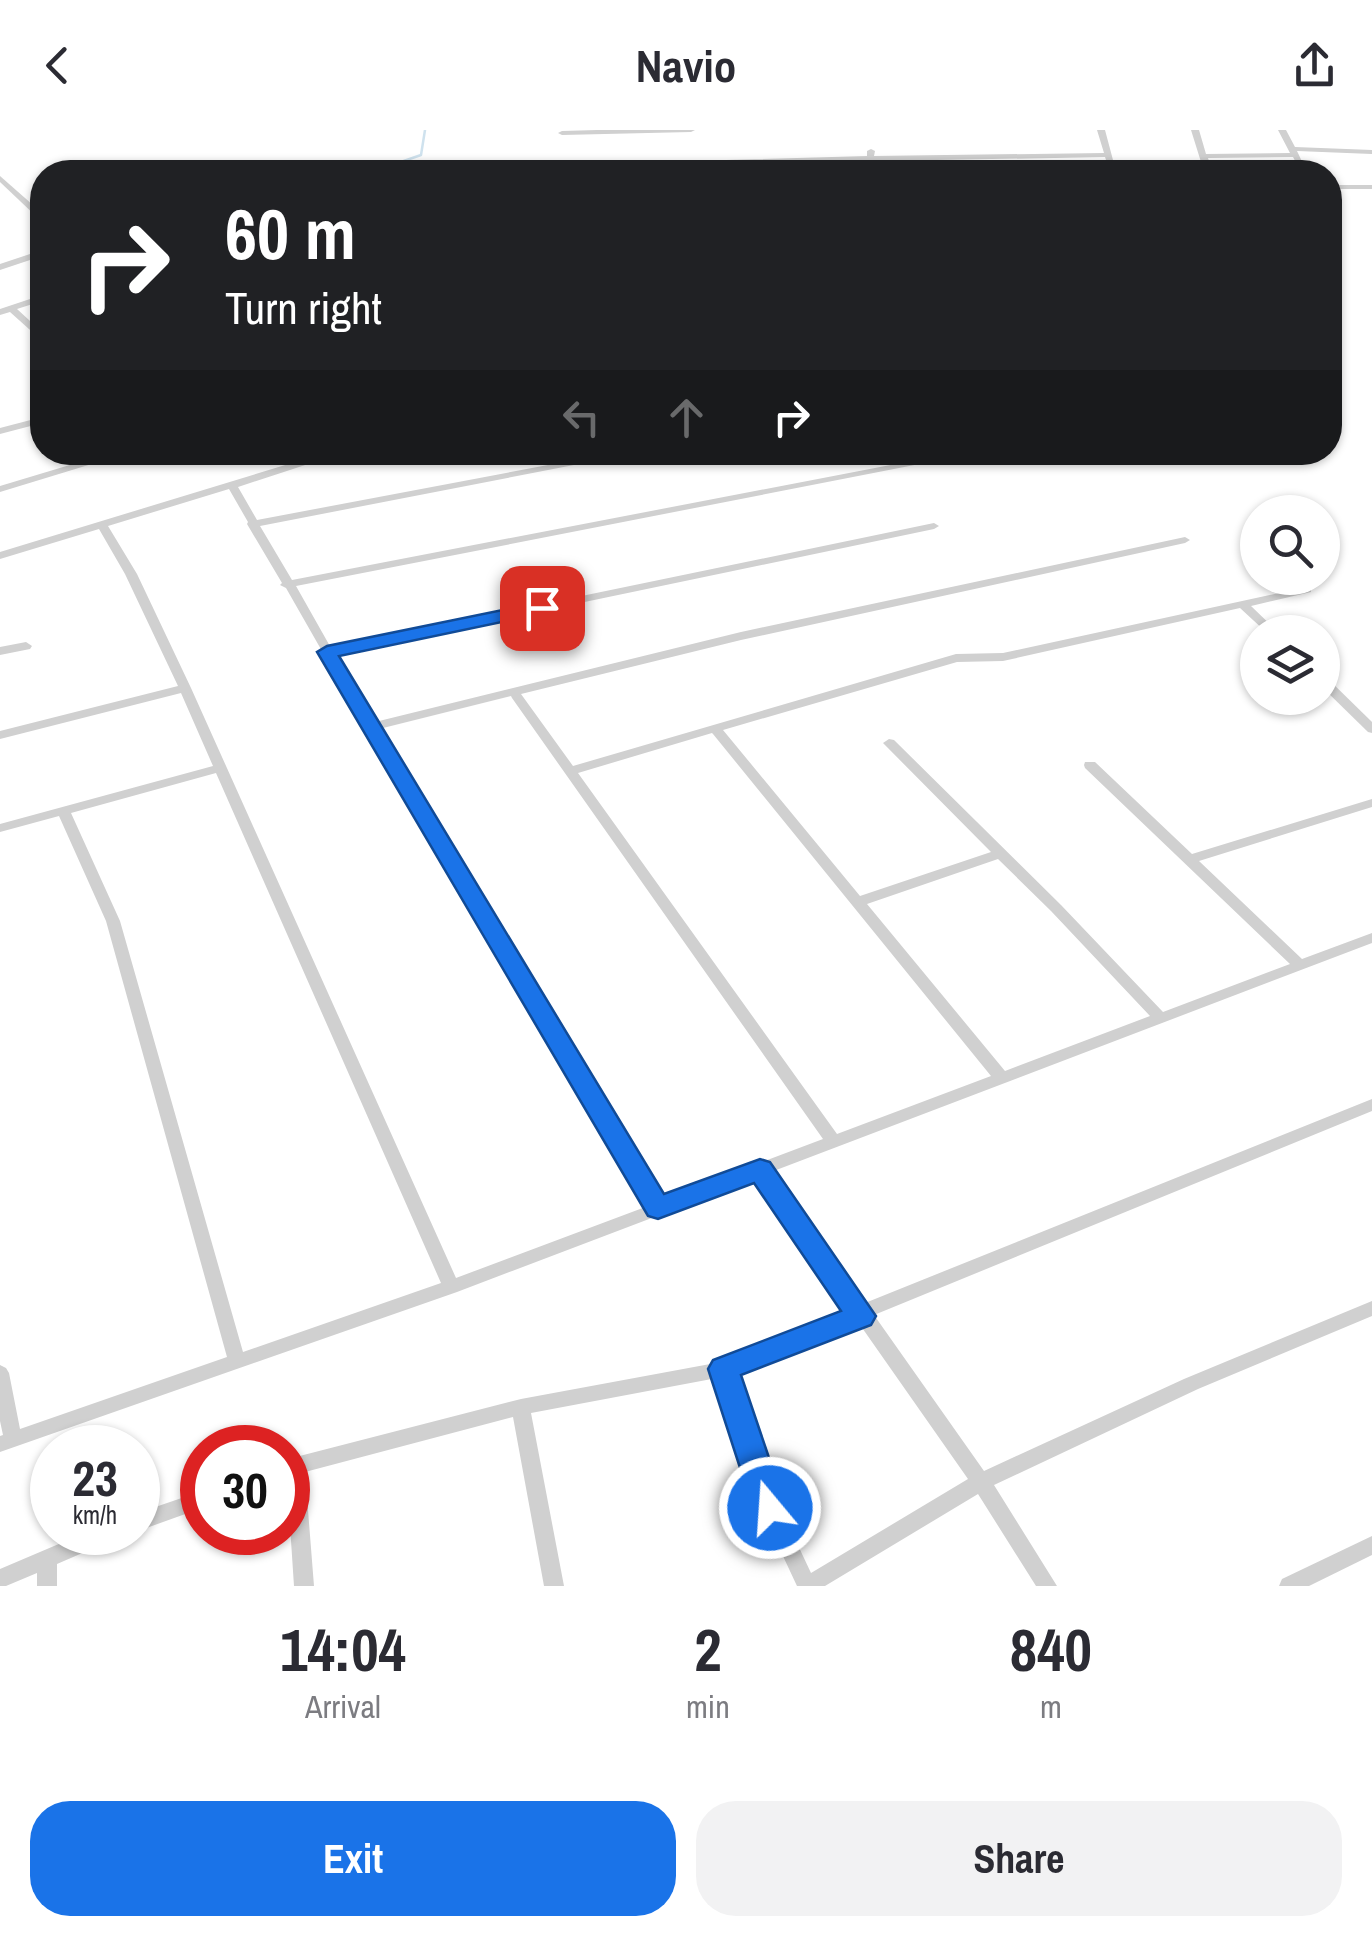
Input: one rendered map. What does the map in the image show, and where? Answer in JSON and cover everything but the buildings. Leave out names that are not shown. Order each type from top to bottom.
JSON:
[{"type":"street","points":[[562,133],[691,130]]},
{"type":"street","points":[[1101,130],[1109,160]]},
{"type":"street","points":[[1195,130],[1206,160]]},
{"type":"street","points":[[1282,130],[1298,160]]},
{"type":"street","points":[[1236,160],[1294,152],[1372,152]]},
{"type":"street","points":[[762,160],[870,154],[1030,160]]},
{"type":"street","points":[[0,178],[30,205]]},
{"type":"street","points":[[1342,188],[1372,187]]},
{"type":"street","points":[[0,267],[30,257]]},
{"type":"street","points":[[5,310],[30,302]]},
{"type":"street","points":[[5,310],[30,328]]},
{"type":"street","points":[[0,432],[30,423]]},
{"type":"street","points":[[0,489],[82,465]]},
{"type":"street","points":[[0,556],[296,465]]},
{"type":"street","points":[[252,524],[567,465]]},
{"type":"street","points":[[286,585],[909,465]]},
{"type":"street","points":[[231,484],[286,585],[658,1208]]},
{"type":"street","points":[[102,525],[131,574],[222,768],[451,1287]]},
{"type":"street","points":[[327,652],[934,526]]},
{"type":"street","points":[[371,727],[516,695],[741,636],[1185,540]]},
{"type":"street","points":[[570,771],[956,658],[1003,657],[1286,595]]},
{"type":"street","points":[[1243,605],[1254,615]]},
{"type":"street","points":[[0,652],[26,646]]},
{"type":"street","points":[[0,735],[185,688]]},
{"type":"street","points":[[516,695],[833,1141]]},
{"type":"street","points":[[1340,698],[1372,729]]},
{"type":"street","points":[[717,731],[1001,1077]]},
{"type":"street","points":[[889,743],[1158,1016]]},
{"type":"street","points":[[1090,765],[1300,965]]},
{"type":"street","points":[[0,828],[222,768]]},
{"type":"street","points":[[1190,859],[1372,804]]},
{"type":"street","points":[[64,812],[113,922],[237,1362]]},
{"type":"street","points":[[860,901],[999,854]]},
{"type":"street","points":[[0,1373],[7,1442],[451,1287],[1372,938]]},
{"type":"street","points":[[310,1461],[521,1406],[723,1369],[1372,1105]]},
{"type":"street","points":[[760,1170],[861,1316],[984,1480],[1047,1586]]},
{"type":"street","points":[[723,1369],[770,1508],[806,1585],[984,1480],[1191,1384],[1372,1308]]},
{"type":"street","points":[[521,1406],[554,1586]]},
{"type":"street","points":[[1289,1586],[1372,1544]]},
{"type":"street","points":[[0,1579],[58,1555]]},
{"type":"street","points":[[301,1555],[304,1586]]},
{"type":"street","points":[[47,1560],[47,1586]]},
{"type":"waterway","points":[[407,160],[421,155],[425,130]]},
{"type":"route","points":[[542,608],[327,652],[658,1208],[760,1170],[861,1316],[723,1369],[770,1508]]}]
